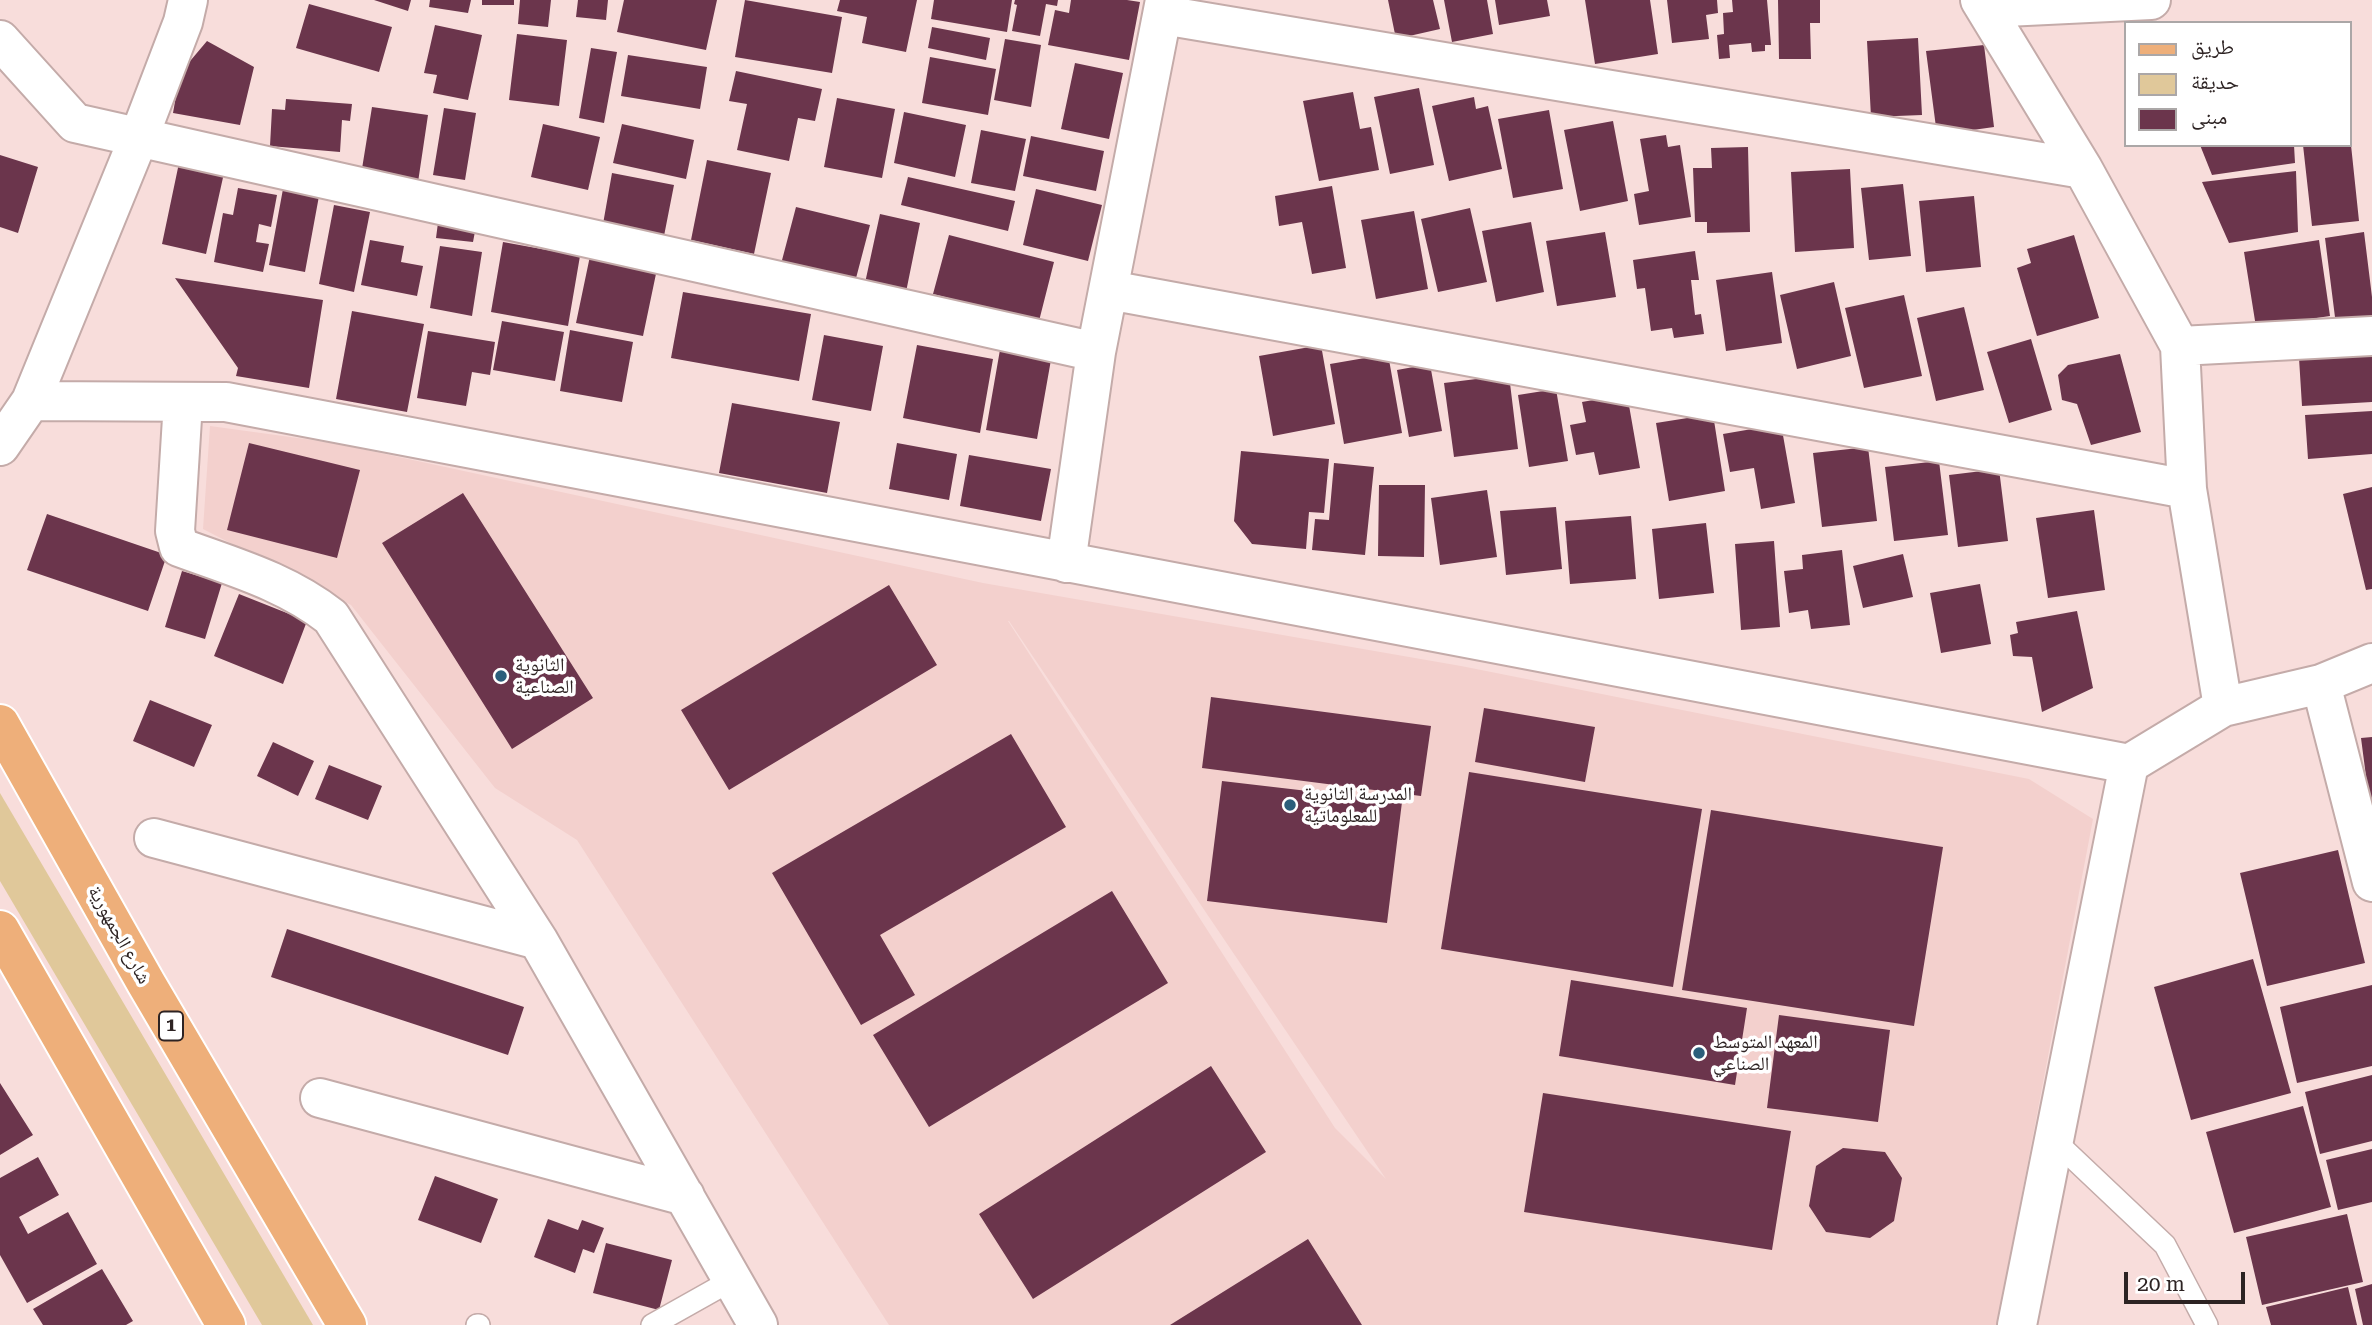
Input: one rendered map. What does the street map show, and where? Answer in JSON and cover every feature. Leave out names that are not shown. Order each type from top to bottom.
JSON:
[{"type":"main road","name":"شارع الجمهورية","points":[[0,724],[146,983],[347,1325]]},
{"type":"main road","points":[[0,930],[226,1325]]},
{"type":"street","points":[[1982,4],[2151,0]]},
{"type":"street","points":[[1982,4],[2083,169],[2180,346],[2187,489],[2223,707]]},
{"type":"street","points":[[0,446],[31,401],[192,7]]},
{"type":"street","points":[[1066,563],[1096,352],[1164,7],[2083,169]]},
{"type":"street","points":[[0,40],[15,78],[75,123],[1096,352]]},
{"type":"street","points":[[1109,290],[2187,489]]},
{"type":"street","points":[[2180,346],[2372,336]]},
{"type":"street","points":[[31,401],[226,402],[2129,764],[2223,707],[2321,684],[2372,663]]},
{"type":"street","points":[[184,402],[175,531],[179,547],[284,585],[309,599],[331,617],[538,940],[758,1325]]},
{"type":"street","points":[[2321,684],[2372,883]]},
{"type":"street","points":[[2017,1325],[2129,764]]},
{"type":"street","points":[[154,838],[538,940]]},
{"type":"street","points":[[320,1098],[685,1196]]},
{"type":"lane","points":[[2054,1140],[2165,1245],[2207,1325]]},
{"type":"lane","points":[[652,1325],[732,1280]]},
{"type":"shaded area","points":[[210,426],[334,443],[983,583],[1461,666],[2029,779],[2093,819],[1997,1325],[889,1325],[577,840],[495,788],[351,605],[203,529]],"holes":[[[1009,621],[1386,1179],[1335,1128]]]},
{"type":"green space","points":[[0,793],[313,1325],[262,1325],[0,881]]},
{"type":"building","points":[[374,0],[411,0],[408,11]]},
{"type":"building","points":[[430,0],[471,0],[468,13],[429,7]]},
{"type":"building","points":[[482,0],[514,0],[514,5],[482,5]]},
{"type":"building","points":[[520,0],[551,0],[548,27],[518,24]]},
{"type":"building","points":[[578,0],[608,0],[606,20],[576,17]]},
{"type":"building","points":[[624,0],[717,0],[706,50],[617,32]]},
{"type":"building","points":[[745,0],[842,17],[832,73],[735,57]]},
{"type":"building","points":[[840,0],[917,0],[906,52],[862,43],[867,17],[837,11]]},
{"type":"building","points":[[934,0],[1012,0],[1007,32],[931,19]]},
{"type":"building","points":[[1015,0],[1058,0],[1057,6],[1046,4],[1040,36],[1012,31],[1017,5],[1014,4]]},
{"type":"building","points":[[1071,0],[1140,2],[1129,60],[1048,45],[1055,10],[1069,13]]},
{"type":"building","points":[[1388,0],[1433,0],[1440,29],[1396,39]]},
{"type":"building","points":[[1444,0],[1487,0],[1493,34],[1452,42]]},
{"type":"building","points":[[1495,0],[1547,0],[1550,16],[1499,25]]},
{"type":"building","points":[[1585,0],[1650,0],[1658,54],[1595,64]]},
{"type":"building","points":[[1667,0],[1717,0],[1718,13],[1706,15],[1709,39],[1672,43]]},
{"type":"building","points":[[1732,0],[1767,0],[1771,45],[1765,45],[1765,51],[1752,52],[1751,43],[1729,45],[1730,58],[1719,59],[1717,35],[1724,34],[1723,13],[1733,12]]},
{"type":"building","points":[[1778,0],[1820,0],[1820,23],[1810,23],[1811,59],[1779,59]]},
{"type":"building","points":[[309,4],[392,27],[379,72],[296,48]]},
{"type":"building","points":[[435,25],[482,35],[468,100],[433,93],[437,75],[424,73]]},
{"type":"building","points":[[932,27],[990,38],[986,60],[928,48]]},
{"type":"building","points":[[517,34],[567,40],[559,106],[509,100]]},
{"type":"building","points":[[1918,38],[1922,115],[1871,117],[1867,41]]},
{"type":"building","points":[[1005,39],[1041,45],[1031,107],[994,100]]},
{"type":"building","points":[[207,41],[254,67],[240,125],[173,113],[180,73]]},
{"type":"building","points":[[1984,45],[1994,127],[1937,135],[1926,51]]},
{"type":"building","points":[[591,48],[617,52],[604,123],[579,118]]},
{"type":"building","points":[[628,55],[707,67],[700,109],[621,96]]},
{"type":"building","points":[[930,57],[996,69],[988,115],[922,103]]},
{"type":"building","points":[[1075,63],[1123,73],[1109,139],[1061,129]]},
{"type":"building","points":[[736,71],[822,89],[815,121],[798,118],[789,161],[737,150],[747,104],[729,101]]},
{"type":"building","points":[[1419,88],[1434,165],[1390,174],[1374,97]]},
{"type":"building","points":[[1353,92],[1360,129],[1371,127],[1379,170],[1319,181],[1303,101]]},
{"type":"building","points":[[1474,97],[1476,109],[1488,106],[1502,169],[1449,181],[1432,106]]},
{"type":"building","points":[[837,98],[895,109],[882,178],[824,167]]},
{"type":"building","points":[[286,99],[352,104],[350,121],[342,120],[340,152],[270,146],[272,109],[285,110]]},
{"type":"building","points":[[372,107],[428,115],[417,189],[360,181]]},
{"type":"building","points":[[444,108],[476,113],[465,180],[433,175]]},
{"type":"building","points":[[1549,110],[1563,189],[1513,198],[1498,119]]},
{"type":"building","points":[[904,112],[966,125],[955,177],[894,163]]},
{"type":"building","points":[[1613,121],[1628,201],[1580,211],[1564,130]]},
{"type":"building","points":[[543,124],[600,137],[588,190],[531,177]]},
{"type":"building","points":[[622,124],[694,140],[686,179],[613,163]]},
{"type":"building","points":[[981,130],[1026,139],[1015,191],[971,183]]},
{"type":"building","points":[[1666,135],[1668,147],[1680,145],[1691,217],[1639,225],[1634,194],[1649,191],[1640,139]]},
{"type":"building","points":[[1031,136],[1104,151],[1096,191],[1023,176]]},
{"type":"building","points":[[2351,145],[2359,221],[2312,226],[2303,147]]},
{"type":"building","points":[[1748,147],[1750,232],[1707,233],[1707,222],[1695,222],[1693,168],[1712,168],[1711,148]]},
{"type":"building","points":[[2201,147],[2294,147],[2295,163],[2212,175]]},
{"type":"building","points":[[0,155],[38,167],[18,233],[0,227]]},
{"type":"building","points":[[707,160],[771,173],[754,254],[691,240]]},
{"type":"building","points":[[179,163],[224,173],[206,254],[162,244]]},
{"type":"building","points":[[1850,169],[1854,248],[1795,252],[1791,172]]},
{"type":"building","points":[[2296,171],[2298,232],[2229,243],[2202,182]]},
{"type":"building","points":[[612,173],[674,185],[664,236],[603,224]]},
{"type":"building","points":[[908,177],[1015,201],[1008,231],[901,205]]},
{"type":"building","points":[[1903,184],[1911,256],[1869,260],[1861,188]]},
{"type":"building","points":[[1332,186],[1346,268],[1312,274],[1302,222],[1279,226],[1275,196]]},
{"type":"building","points":[[238,188],[277,195],[271,227],[259,224],[256,242],[269,244],[263,272],[214,262],[223,213],[233,215]]},
{"type":"building","points":[[283,189],[319,196],[305,272],[269,265]]},
{"type":"building","points":[[1036,189],[1102,205],[1088,261],[1023,245]]},
{"type":"building","points":[[1974,196],[1981,267],[1926,272],[1919,201]]},
{"type":"building","points":[[334,205],[370,212],[354,292],[319,284]]},
{"type":"building","points":[[796,207],[870,225],[855,282],[781,264]]},
{"type":"building","points":[[1470,208],[1487,282],[1438,292],[1421,219]]},
{"type":"building","points":[[1414,211],[1428,289],[1376,299],[1361,220]]},
{"type":"building","points":[[880,214],[920,223],[906,292],[865,283]]},
{"type":"building","points":[[439,215],[477,221],[473,242],[436,238]]},
{"type":"building","points":[[1531,222],[1544,292],[1496,302],[1482,231]]},
{"type":"building","points":[[1605,232],[1616,297],[1557,306],[1546,241]]},
{"type":"building","points":[[2364,232],[2372,297],[2372,329],[2337,333],[2325,238]]},
{"type":"building","points":[[949,235],[1054,262],[1039,321],[933,294]]},
{"type":"building","points":[[2074,235],[2099,318],[2037,336],[2017,268],[2031,263],[2027,249]]},
{"type":"building","points":[[370,240],[404,246],[401,262],[423,266],[417,296],[361,285]]},
{"type":"building","points":[[2319,240],[2330,316],[2256,327],[2244,252]]},
{"type":"building","points":[[503,242],[580,256],[568,326],[491,312]]},
{"type":"building","points":[[440,246],[482,252],[472,316],[430,308]]},
{"type":"building","points":[[1695,251],[1699,280],[1691,280],[1695,315],[1701,314],[1704,334],[1674,338],[1672,328],[1651,331],[1645,288],[1637,289],[1633,260]]},
{"type":"building","points":[[590,256],[657,269],[643,336],[576,323]]},
{"type":"building","points":[[1772,272],[1782,343],[1726,351],[1716,280]]},
{"type":"building","points":[[175,278],[323,300],[309,388],[236,376],[238,368]]},
{"type":"building","points":[[1834,282],[1851,356],[1797,369],[1780,295]]},
{"type":"building","points":[[683,292],[811,314],[799,381],[671,358]]},
{"type":"building","points":[[1904,295],[1922,376],[1864,388],[1845,308]]},
{"type":"building","points":[[1964,307],[1984,390],[1936,401],[1917,318]]},
{"type":"building","points":[[352,311],[424,324],[407,412],[336,399]]},
{"type":"building","points":[[502,321],[564,332],[555,381],[493,370]]},
{"type":"building","points":[[570,330],[633,342],[622,402],[560,391]]},
{"type":"building","points":[[428,331],[495,342],[490,375],[472,372],[466,406],[417,398]]},
{"type":"building","points":[[824,335],[883,346],[871,411],[812,400]]},
{"type":"building","points":[[2031,339],[2052,410],[2009,423],[1987,352]]},
{"type":"building","points":[[1001,344],[1052,354],[1037,439],[986,430]]},
{"type":"building","points":[[917,345],[993,359],[980,433],[903,418]]},
{"type":"building","points":[[1321,345],[1335,424],[1273,436],[1259,356]]},
{"type":"building","points":[[1388,354],[1402,433],[1344,444],[1330,364]]},
{"type":"building","points":[[2120,354],[2141,432],[2091,445],[2077,404],[2062,400],[2058,375],[2068,365]]},
{"type":"building","points":[[2372,354],[2372,402],[2302,406],[2299,358]]},
{"type":"building","points":[[1430,364],[1442,431],[1409,437],[1397,370]]},
{"type":"building","points":[[1509,375],[1518,449],[1454,457],[1444,383]]},
{"type":"building","points":[[1556,389],[1568,461],[1529,467],[1518,395]]},
{"type":"building","points":[[1627,394],[1640,468],[1599,475],[1594,452],[1576,455],[1570,425],[1586,422],[1582,402]]},
{"type":"building","points":[[732,403],[840,422],[827,493],[719,473]]},
{"type":"building","points":[[2372,411],[2372,454],[2308,459],[2305,415]]},
{"type":"building","points":[[1713,414],[1725,491],[1669,501],[1656,423]]},
{"type":"building","points":[[1781,424],[1795,503],[1761,509],[1754,468],[1730,472],[1723,434]]},
{"type":"building","points":[[249,443],[360,470],[337,558],[227,530]]},
{"type":"building","points":[[897,443],[957,454],[949,500],[889,489]]},
{"type":"building","points":[[1868,447],[1877,521],[1822,527],[1813,453]]},
{"type":"building","points":[[1241,451],[1329,459],[1324,513],[1309,512],[1306,549],[1252,544],[1234,521]]},
{"type":"building","points":[[969,455],[1051,469],[1041,521],[960,506]]},
{"type":"building","points":[[1939,461],[1948,535],[1894,541],[1885,467]]},
{"type":"building","points":[[1334,463],[1374,467],[1365,555],[1312,550],[1315,519],[1329,520]]},
{"type":"building","points":[[1999,469],[2008,541],[1958,547],[1949,475]]},
{"type":"building","points":[[1379,485],[1425,485],[1424,557],[1378,556]]},
{"type":"building","points":[[2372,487],[2372,589],[2366,590],[2343,494]]},
{"type":"building","points":[[1487,490],[1497,557],[1440,565],[1431,498]]},
{"type":"building","points":[[463,493],[593,698],[512,749],[382,543]]},
{"type":"building","points":[[1556,507],[1562,569],[1506,575],[1500,511]]},
{"type":"building","points":[[2094,510],[2105,590],[2048,598],[2036,518]]},
{"type":"building","points":[[47,514],[167,555],[148,611],[27,570]]},
{"type":"building","points":[[1631,516],[1636,579],[1570,584],[1565,521]]},
{"type":"building","points":[[1706,523],[1714,593],[1659,599],[1652,529]]},
{"type":"building","points":[[1774,541],[1780,627],[1741,630],[1735,544]]},
{"type":"building","points":[[1842,550],[1850,625],[1811,629],[1808,610],[1789,613],[1784,571],[1803,569],[1802,555]]},
{"type":"building","points":[[1903,554],[1913,597],[1863,608],[1853,566]]},
{"type":"building","points":[[182,571],[222,583],[205,639],[165,627]]},
{"type":"building","points":[[1980,584],[1991,644],[1941,653],[1930,593]]},
{"type":"building","points":[[889,585],[937,665],[729,790],[681,710]]},
{"type":"building","points":[[239,594],[307,621],[283,684],[214,656]]},
{"type":"building","points":[[2077,611],[2093,688],[2042,712],[2032,657],[2013,656],[2010,635],[2018,633],[2016,622]]},
{"type":"building","points":[[1211,697],[1431,726],[1421,796],[1202,768]]},
{"type":"building","points":[[150,700],[212,725],[194,767],[133,741]]},
{"type":"building","points":[[1484,708],[1595,727],[1585,782],[1475,762]]},
{"type":"building","points":[[1011,734],[1066,827],[880,935],[915,995],[861,1025],[772,873]]},
{"type":"building","points":[[2372,737],[2372,807],[2370,807],[2361,738]]},
{"type":"building","points":[[273,742],[314,761],[298,796],[257,776]]},
{"type":"building","points":[[329,765],[382,786],[368,820],[315,799]]},
{"type":"building","points":[[1469,772],[1702,809],[1673,987],[1441,949]]},
{"type":"building","points":[[1222,781],[1402,802],[1387,923],[1207,901]]},
{"type":"building","points":[[1711,810],[1943,847],[1914,1026],[1682,990]]},
{"type":"building","points":[[2338,850],[2365,963],[2267,986],[2240,873]]},
{"type":"building","points":[[1112,891],[1168,983],[929,1127],[873,1035]]},
{"type":"building","points":[[287,929],[524,1007],[508,1055],[271,977]]},
{"type":"building","points":[[2253,959],[2291,1093],[2191,1120],[2154,987]]},
{"type":"building","points":[[1571,980],[1747,1008],[1735,1085],[1559,1056]]},
{"type":"building","points":[[2372,985],[2372,1066],[2297,1083],[2280,1007]]},
{"type":"building","points":[[1779,1015],[1890,1030],[1878,1122],[1767,1108]]},
{"type":"building","points":[[1211,1066],[1266,1152],[1033,1299],[979,1214]]},
{"type":"building","points":[[2372,1075],[2372,1141],[2320,1154],[2305,1092]]},
{"type":"building","points":[[0,1083],[33,1135],[0,1155]]},
{"type":"building","points":[[1543,1093],[1791,1131],[1772,1250],[1524,1212]]},
{"type":"building","points":[[2303,1106],[2331,1207],[2234,1233],[2206,1132]]},
{"type":"building","points":[[1843,1148],[1885,1152],[1902,1178],[1894,1221],[1870,1238],[1826,1232],[1809,1206],[1816,1166]]},
{"type":"building","points":[[2372,1149],[2372,1202],[2338,1210],[2326,1160]]},
{"type":"building","points":[[38,1157],[59,1195],[19,1217],[28,1234],[68,1212],[97,1264],[27,1303],[0,1255],[0,1178]]},
{"type":"building","points":[[435,1176],[498,1199],[481,1243],[418,1220]]},
{"type":"building","points":[[2347,1214],[2363,1282],[2262,1305],[2246,1237]]},
{"type":"building","points":[[548,1219],[578,1230],[582,1220],[604,1228],[594,1253],[583,1249],[575,1273],[534,1257]]},
{"type":"building","points":[[1308,1239],[1362,1325],[1170,1325]]},
{"type":"building","points":[[606,1243],[672,1260],[659,1310],[593,1293]]},
{"type":"building","points":[[102,1269],[133,1321],[126,1325],[43,1325],[33,1309]]},
{"type":"building","points":[[2372,1284],[2372,1325],[2363,1325],[2355,1289]]},
{"type":"building","points":[[2348,1287],[2357,1325],[2271,1325],[2266,1307]]},
{"type":"place","name":"الثانوية الصناعية","points":[[501,676]]},
{"type":"place","name":"المدرسة الثانوية للمعلوماتية","points":[[1290,805]]},
{"type":"place","name":"المعهد المتوسط الصناعي","points":[[1699,1053]]}]
